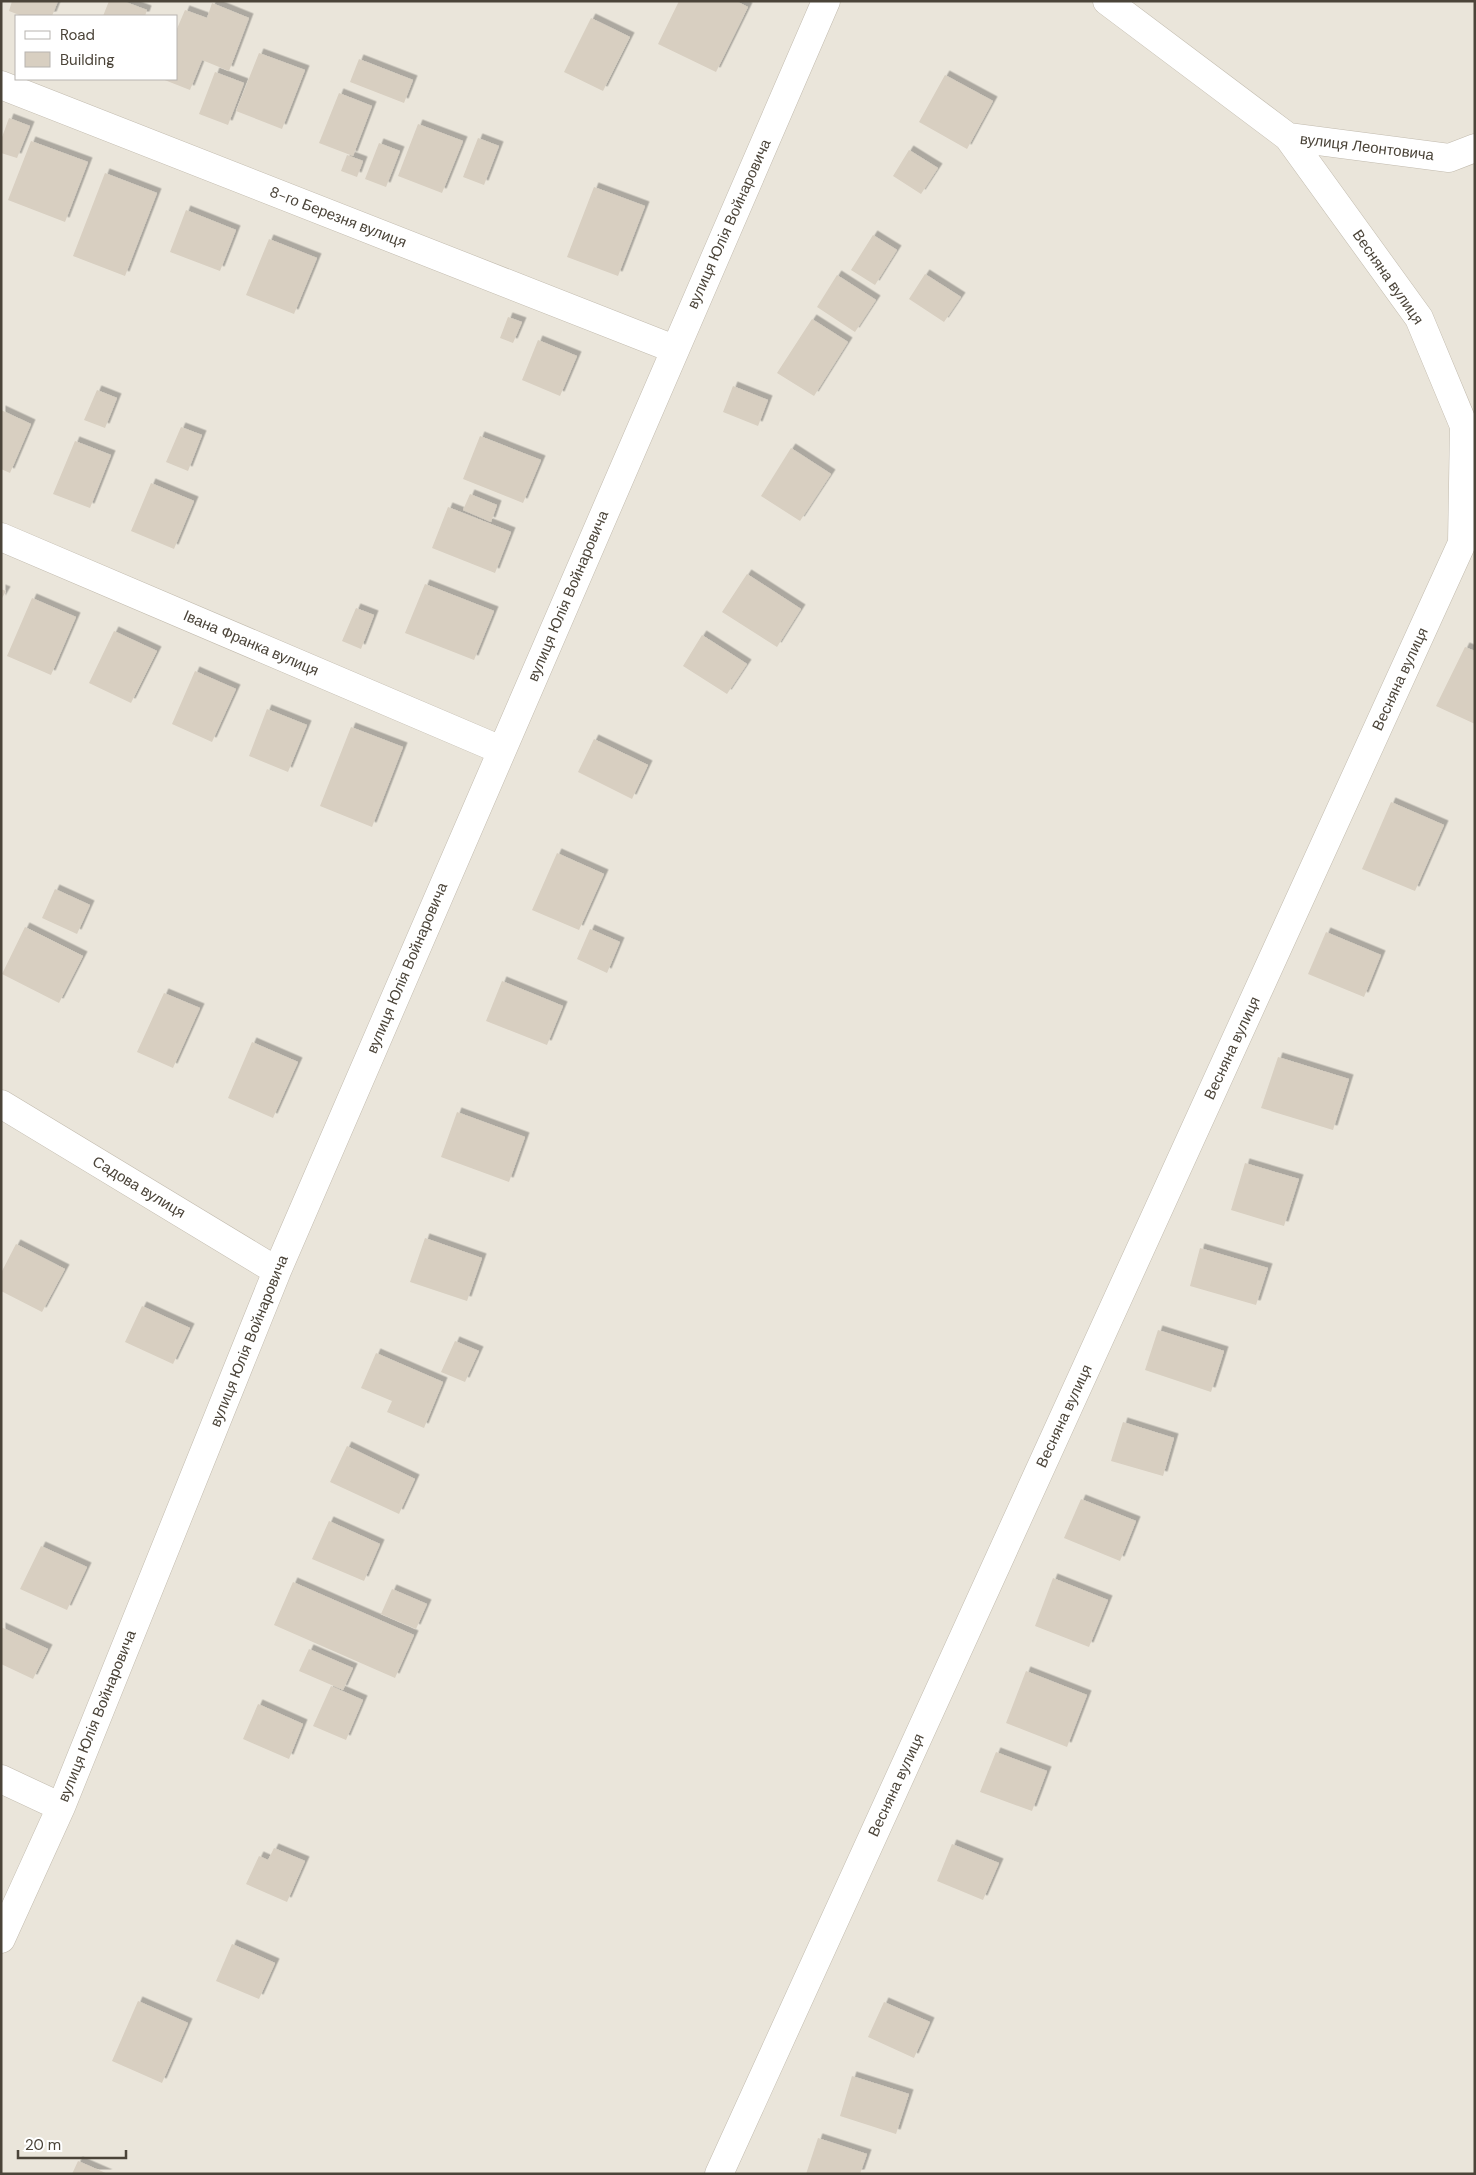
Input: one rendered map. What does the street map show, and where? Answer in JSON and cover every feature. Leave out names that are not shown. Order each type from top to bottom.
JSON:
[{"type":"street","name":"вулиця Юлія Войнаровича","points":[[1,1939],[61,1807],[277,1270],[826,1]]},
{"type":"street","name":"Весняна вулиця","points":[[719,2174],[1462,543],[1469,431],[1419,318],[1288,137],[1108,1]]},
{"type":"street","name":"8-го Березня вулиця","points":[[1,85],[674,349]]},
{"type":"street","name":"вулиця Леонтовича","points":[[1288,137],[1449,158],[1475,148]]},
{"type":"street","name":"Івана Франка вулиця","points":[[1,537],[501,750]]},
{"type":"street","name":"Садова вулиця","points":[[1,1104],[277,1270]]},
{"type":"street","points":[[1,1779],[61,1807]]},
{"type":"shaded area","points":[[1,1],[1475,1],[1475,2174],[1,2174]]},
{"type":"building","points":[[12,1],[58,1],[52,15],[19,15],[9,11]]},
{"type":"building","points":[[109,1],[123,1],[147,10],[145,15],[103,15]]},
{"type":"building","points":[[679,1],[736,1],[748,7],[716,72],[658,44]]},
{"type":"building","points":[[212,3],[249,18],[229,71],[202,60],[190,90],[165,80],[178,80],[178,26],[185,10],[207,18]]},
{"type":"building","points":[[591,18],[630,37],[603,91],[564,72]]},
{"type":"building","points":[[259,53],[305,70],[282,129],[236,111]]},
{"type":"building","points":[[359,59],[413,80],[404,103],[350,82]]},
{"type":"building","points":[[215,72],[244,83],[228,125],[199,114]]},
{"type":"building","points":[[945,75],[993,101],[967,149],[919,122]]},
{"type":"building","points":[[339,93],[372,106],[353,156],[319,143]]},
{"type":"building","points":[[9,118],[30,126],[17,158],[1,153],[1,140]]},
{"type":"building","points":[[418,124],[463,141],[442,193],[398,176]]},
{"type":"building","points":[[478,138],[499,146],[484,185],[463,177]]},
{"type":"building","points":[[31,141],[88,162],[65,222],[8,200]]},
{"type":"building","points":[[379,143],[400,151],[386,187],[365,179]]},
{"type":"building","points":[[909,150],[938,168],[921,194],[893,176]]},
{"type":"building","points":[[347,155],[363,161],[357,177],[341,171]]},
{"type":"building","points":[[105,173],[157,193],[125,276],[73,256]]},
{"type":"building","points":[[594,187],[645,206],[618,276],[567,257]]},
{"type":"building","points":[[186,210],[236,230],[220,271],[170,252]]},
{"type":"building","points":[[873,235],[897,250],[875,285],[851,270]]},
{"type":"building","points":[[269,239],[317,258],[294,314],[246,295]]},
{"type":"building","points":[[925,274],[961,297],[944,322],[909,299]]},
{"type":"building","points":[[837,275],[876,300],[855,332],[817,307]]},
{"type":"building","points":[[508,317],[522,322],[513,343],[500,338]]},
{"type":"building","points":[[812,319],[848,342],[814,396],[777,373]]},
{"type":"building","points":[[538,340],[577,356],[560,396],[522,380]]},
{"type":"building","points":[[733,386],[768,400],[758,426],[723,412]]},
{"type":"building","points":[[97,390],[117,398],[105,428],[84,420]]},
{"type":"building","points":[[1,410],[31,424],[10,473],[1,469]]},
{"type":"building","points":[[181,427],[202,435],[188,471],[166,462]]},
{"type":"building","points":[[480,436],[541,460],[523,503],[463,479]]},
{"type":"building","points":[[75,441],[111,455],[90,508],[53,494]]},
{"type":"building","points":[[791,448],[831,474],[800,521],[761,496]]},
{"type":"building","points":[[151,483],[194,501],[174,549],[131,531]]},
{"type":"building","points":[[470,494],[497,505],[491,522],[463,510]]},
{"type":"building","points":[[448,507],[511,532],[495,573],[432,548]]},
{"type":"building","points":[[747,574],[801,609],[777,647],[722,612]]},
{"type":"building","points":[[425,584],[494,611],[474,660],[405,633]]},
{"type":"building","points":[[1,589],[6,591],[1,600]]},
{"type":"building","points":[[32,598],[76,617],[51,675],[7,656]]},
{"type":"building","points":[[356,608],[374,615],[361,649],[342,641]]},
{"type":"building","points":[[114,631],[157,651],[131,703],[89,683]]},
{"type":"building","points":[[702,635],[747,664],[727,694],[683,666]]},
{"type":"building","points":[[1465,647],[1475,651],[1475,724],[1436,706]]},
{"type":"building","points":[[195,671],[236,689],[212,742],[172,724]]},
{"type":"building","points":[[267,709],[307,725],[288,772],[249,756]]},
{"type":"building","points":[[351,727],[403,747],[372,827],[320,806]]},
{"type":"building","points":[[594,739],[648,765],[632,799],[578,772]]},
{"type":"building","points":[[1391,802],[1444,825],[1415,891],[1362,869]]},
{"type":"building","points":[[557,853],[604,874],[579,930],[532,910]]},
{"type":"building","points":[[55,889],[90,905],[77,934],[42,918]]},
{"type":"building","points":[[25,927],[83,956],[59,1003],[2,974]]},
{"type":"building","points":[[590,929],[620,942],[607,973],[577,959]]},
{"type":"building","points":[[1326,932],[1381,955],[1364,997],[1308,974]]},
{"type":"building","points":[[502,981],[563,1006],[547,1045],[486,1021]]},
{"type":"building","points":[[164,993],[200,1008],[173,1068],[137,1052]]},
{"type":"building","points":[[252,1042],[298,1062],[273,1118],[228,1098]]},
{"type":"building","points":[[1278,1057],[1349,1079],[1333,1130],[1261,1108]]},
{"type":"building","points":[[457,1112],[525,1137],[509,1182],[441,1157]]},
{"type":"building","points":[[1245,1163],[1299,1179],[1284,1226],[1231,1210]]},
{"type":"building","points":[[425,1238],[482,1258],[467,1301],[410,1282]]},
{"type":"building","points":[[16,1244],[65,1269],[42,1312],[1,1291],[1,1273]]},
{"type":"building","points":[[1200,1248],[1268,1268],[1256,1305],[1190,1286]]},
{"type":"building","points":[[142,1306],[190,1328],[173,1364],[125,1342]]},
{"type":"building","points":[[1158,1330],[1224,1351],[1211,1392],[1145,1370]]},
{"type":"building","points":[[455,1341],[479,1351],[465,1382],[441,1372]]},
{"type":"building","points":[[376,1353],[443,1382],[424,1428],[387,1412],[392,1401],[361,1388]]},
{"type":"building","points":[[1123,1422],[1174,1438],[1163,1476],[1111,1461]]},
{"type":"building","points":[[347,1446],[415,1479],[399,1514],[330,1482]]},
{"type":"building","points":[[1081,1499],[1136,1521],[1120,1561],[1064,1538]]},
{"type":"building","points":[[329,1521],[380,1544],[364,1581],[312,1559]]},
{"type":"building","points":[[41,1546],[87,1567],[67,1610],[20,1589]]},
{"type":"building","points":[[1053,1578],[1108,1600],[1089,1647],[1035,1626]]},
{"type":"building","points":[[293,1582],[414,1635],[395,1678],[274,1625]]},
{"type":"building","points":[[392,1589],[427,1604],[416,1629],[381,1614]]},
{"type":"building","points":[[1,1627],[48,1649],[33,1679],[1,1664]]},
{"type":"building","points":[[309,1649],[353,1668],[343,1690],[299,1671]]},
{"type":"building","points":[[1026,1671],[1087,1695],[1067,1747],[1006,1723]]},
{"type":"building","points":[[331,1686],[363,1700],[346,1740],[313,1726]]},
{"type":"building","points":[[258,1704],[303,1724],[289,1759],[243,1739]]},
{"type":"building","points":[[996,1752],[1047,1771],[1032,1811],[980,1792]]},
{"type":"building","points":[[952,1844],[999,1863],[983,1900],[937,1881]]},
{"type":"building","points":[[274,1848],[305,1861],[287,1902],[246,1884],[259,1856],[268,1860]]},
{"type":"building","points":[[232,1944],[275,1963],[259,1999],[216,1981]]},
{"type":"building","points":[[138,2001],[188,2023],[162,2083],[112,2061]]},
{"type":"building","points":[[884,2002],[930,2022],[914,2058],[868,2037]]},
{"type":"building","points":[[852,2076],[909,2094],[896,2134],[840,2116]]},
{"type":"building","points":[[818,2138],[867,2154],[860,2174],[806,2174]]},
{"type":"building","points":[[78,2161],[108,2174],[72,2174]]}]
